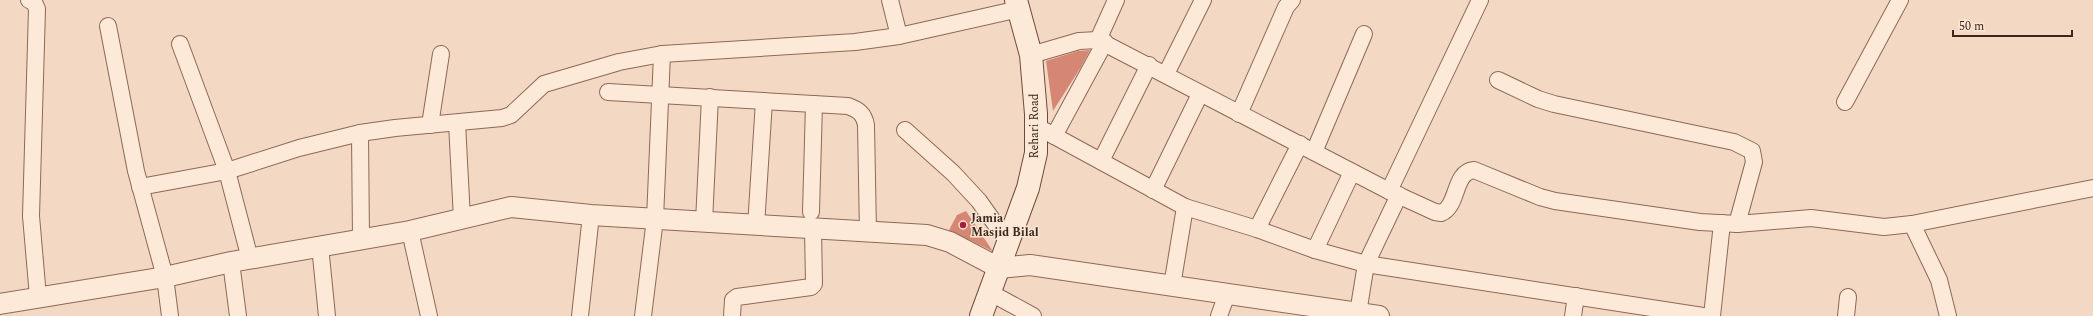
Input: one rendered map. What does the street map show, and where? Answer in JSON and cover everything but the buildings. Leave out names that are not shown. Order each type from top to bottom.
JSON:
[{"type":"main road","name":"Rehari Road","points":[[981,316],[1028,188],[1036,153],[1045,131],[1031,55],[1018,5]]},
{"type":"street","points":[[29,0],[34,2],[37,9],[31,216],[38,297]]},
{"type":"street","points":[[890,0],[899,36]]},
{"type":"street","points":[[1116,0],[1101,41],[1045,131],[1153,190],[1185,207],[1257,229],[1315,250],[1366,264],[1703,316]]},
{"type":"street","points":[[1166,74],[1203,0]]},
{"type":"street","points":[[1238,114],[1286,7],[1292,0]]},
{"type":"street","points":[[1358,313],[1366,264],[1394,193],[1480,0]]},
{"type":"street","points":[[1845,102],[1900,0]]},
{"type":"street","points":[[140,187],[227,171],[299,148],[360,133],[502,118],[511,115],[535,90],[544,84],[619,62],[662,54],[832,44],[899,36],[1018,5]]},
{"type":"street","points":[[108,26],[140,187],[167,287],[170,316]]},
{"type":"street","points":[[1314,152],[1364,34]]},
{"type":"street","points":[[1031,55],[1079,41],[1101,41],[1166,74],[1238,114],[1300,144],[1352,172],[1435,212],[1441,213],[1448,208],[1463,174],[1468,170],[1474,170],[1540,197],[1555,201],[1700,222],[1729,224],[1811,218],[1884,227],[1912,224],[2093,188]]},
{"type":"street","points":[[180,44],[227,171],[250,259]]},
{"type":"street","points":[[430,125],[441,54]]},
{"type":"street","points":[[643,316],[655,219],[662,54]]},
{"type":"street","points":[[1100,161],[1149,65]]},
{"type":"street","points":[[1498,80],[1554,104],[1734,142],[1752,151],[1754,162],[1729,224],[1712,316]]},
{"type":"street","points":[[608,92],[848,106],[857,109],[864,116],[868,233]]},
{"type":"street","points":[[1153,190],[1200,94]]},
{"type":"street","points":[[704,222],[710,97]]},
{"type":"street","points":[[756,226],[764,101]]},
{"type":"street","points":[[732,316],[733,300],[737,297],[811,287],[814,284],[812,221],[814,104]]},
{"type":"street","points":[[456,123],[462,219]]},
{"type":"street","points":[[905,130],[953,173],[979,201],[1008,242]]},
{"type":"street","points":[[360,133],[361,239]]},
{"type":"street","points":[[1257,229],[1300,144]]},
{"type":"street","points":[[1315,250],[1352,172]]},
{"type":"street","points":[[0,304],[38,297],[167,287],[232,272],[250,259],[410,231],[519,207],[591,215],[756,226],[812,221],[868,233],[927,235],[939,238],[999,268],[1030,265],[1379,316]]},
{"type":"street","points":[[1172,286],[1185,207]]},
{"type":"street","points":[[580,316],[591,215]]},
{"type":"street","points":[[1912,224],[1939,280],[1948,316]]},
{"type":"street","points":[[410,231],[429,316]]},
{"type":"street","points":[[320,246],[327,316]]},
{"type":"street","points":[[232,272],[238,316]]},
{"type":"street","points":[[989,292],[1033,316]]},
{"type":"street","points":[[1218,316],[1227,294]]},
{"type":"street","points":[[1572,316],[1576,296]]},
{"type":"street","points":[[1846,316],[1848,297]]},
{"type":"place","name":"Jamia Masjid Bilal","points":[[963,225]]}]
